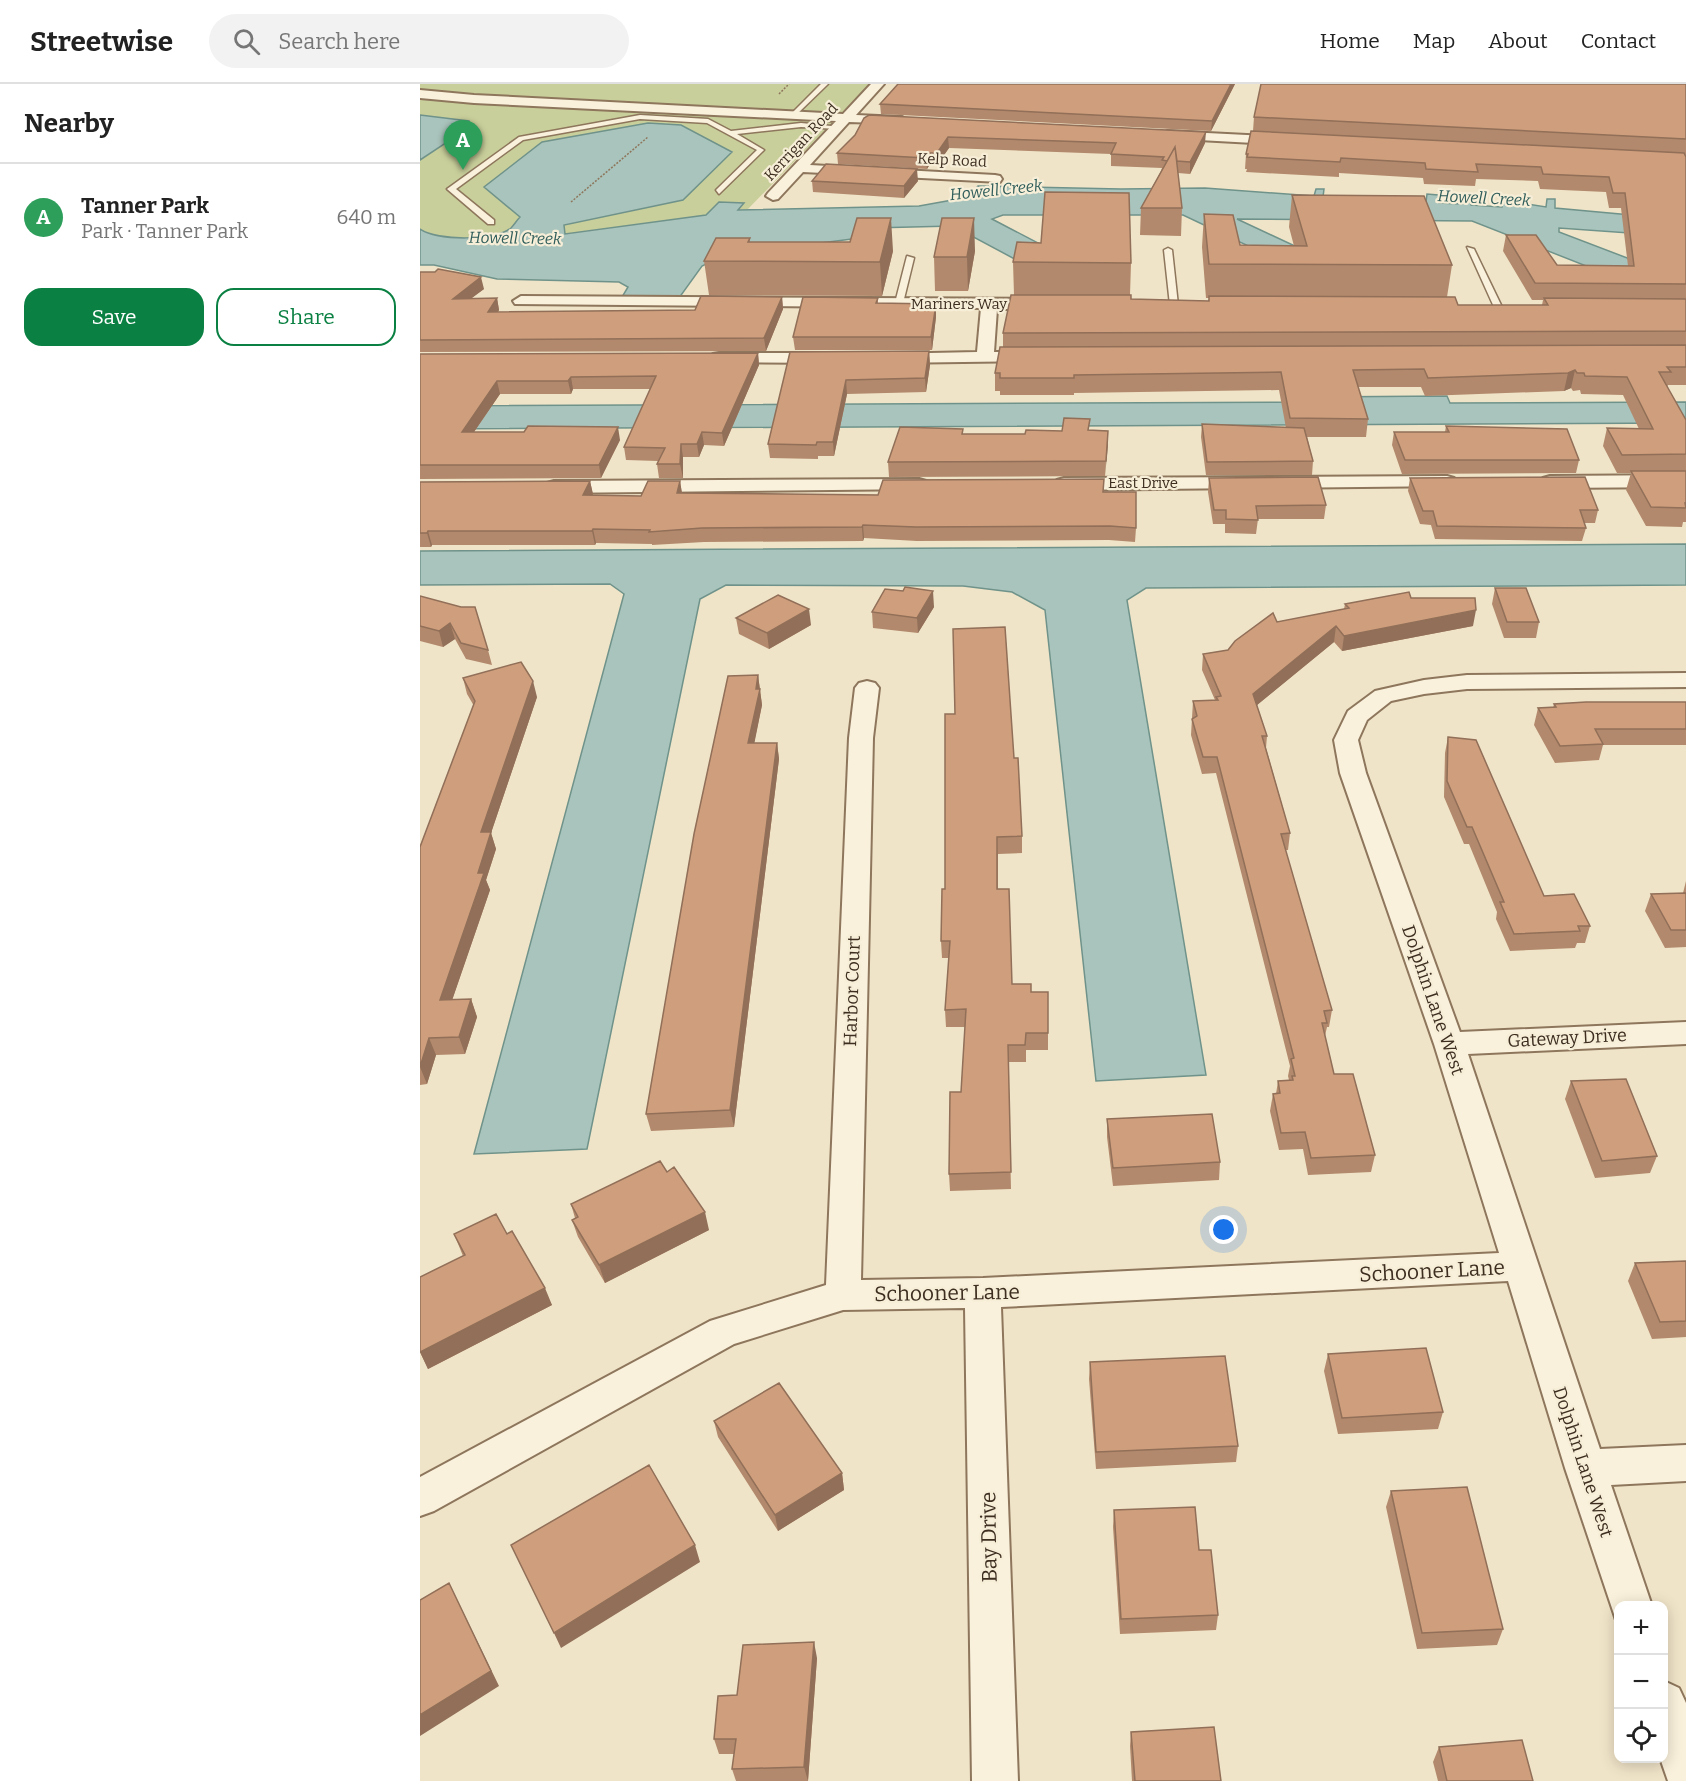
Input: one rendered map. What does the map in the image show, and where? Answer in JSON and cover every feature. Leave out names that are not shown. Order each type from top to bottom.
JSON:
[{"type":"street","name":"Kerrigan Road","points":[[773,196],[878,84]]},
{"type":"street","points":[[420,94],[474,99],[793,115],[842,122],[921,122]]},
{"type":"street","points":[[1148,134],[1303,142]]},
{"type":"street","name":"Kelp Road","points":[[800,168],[995,179]]},
{"type":"street","name":"Mariners Way","points":[[520,302],[1059,304]]},
{"type":"street","points":[[986,357],[989,304]]},
{"type":"street","points":[[1475,306],[1504,307]]},
{"type":"street","points":[[878,358],[1057,357]]},
{"type":"street","points":[[702,358],[842,358]]},
{"type":"street","points":[[1531,482],[1686,481]]},
{"type":"street","name":"East Drive","points":[[1043,484],[1471,482]]},
{"type":"street","points":[[537,487],[936,484]]},
{"type":"street","name":"Dolphin Lane West","points":[[1630,1601],[1449,1044],[1353,773],[1346,740],[1357,716],[1383,696],[1424,687],[1467,682],[1686,680]]},
{"type":"street","name":"Harbor Court","points":[[843,1295],[861,738],[867,688]]},
{"type":"street","name":"Gateway Drive","points":[[1449,1044],[1686,1033]]},
{"type":"street","name":"Schooner Lane","points":[[420,1498],[723,1332],[843,1295],[983,1293],[1520,1266]]},
{"type":"street","name":"Bay Drive","points":[[983,1293],[995,1781]]},
{"type":"street","points":[[1585,1468],[1686,1463]]},
{"type":"street","points":[[1666,1709],[1686,1770]]},
{"type":"lane","points":[[793,115],[825,84]]},
{"type":"lane","points":[[491,222],[451,189],[521,138],[640,117],[708,121],[761,150],[719,192]]},
{"type":"lane","points":[[730,133],[842,122]]},
{"type":"lane","points":[[1470,249],[1504,307]]},
{"type":"lane","points":[[1167,250],[1174,305]]},
{"type":"lane","points":[[899,303],[910,258]]},
{"type":"path","points":[[572,202],[655,131]]},
{"type":"green space","points":[[420,84],[870,84],[748,209],[737,210],[743,204],[706,215],[564,234],[564,225],[683,200],[732,152],[681,125],[520,217],[511,228],[492,235],[466,238],[439,236],[420,229]]},
{"type":"water","points":[[420,115],[469,121],[470,127],[420,160]]},
{"type":"water","name":"Howell Creek","points":[[648,123],[681,125],[732,152],[683,200],[564,225],[565,234],[706,215],[719,202],[744,203],[738,210],[919,206],[969,197],[978,186],[1205,188],[1314,196],[1316,189],[1324,189],[1323,197],[1426,202],[1427,194],[1438,195],[1439,203],[1462,204],[1462,197],[1469,198],[1471,205],[1502,207],[1503,200],[1546,207],[1547,199],[1555,199],[1555,208],[1686,220],[1686,237],[1559,228],[1559,232],[1643,264],[1609,275],[1472,221],[1237,219],[1310,253],[1280,261],[1183,215],[1003,215],[992,219],[1061,255],[1024,264],[953,226],[871,228],[852,239],[751,252],[716,259],[702,266],[679,298],[622,297],[628,287],[619,282],[497,279],[434,265],[420,265],[420,229],[439,236],[466,238],[492,235],[511,228],[520,217],[484,187],[542,142]]},
{"type":"water","points":[[1447,396],[1450,403],[1686,402],[1686,423],[420,429],[420,406],[1316,402],[1313,397]]},
{"type":"water","points":[[1686,544],[1686,585],[1146,588],[1127,600],[1206,1075],[1096,1081],[1045,610],[1012,592],[963,586],[726,585],[700,599],[587,1149],[474,1154],[624,594],[610,584],[420,585],[420,551]]},
{"type":"building","points":[[898,84],[1231,84],[1212,121],[880,104]]},
{"type":"building","points":[[1261,84],[1686,84],[1686,139],[1254,117]]},
{"type":"building","points":[[869,115],[1206,132],[1190,162],[1177,161],[1175,147],[1167,161],[1162,160],[1164,157],[1111,154],[1116,143],[948,137],[937,153],[930,153],[926,158],[837,153],[855,135],[864,118]]},
{"type":"building","points":[[1251,131],[1684,153],[1686,157],[1686,284],[1535,283],[1506,235],[1536,235],[1557,265],[1634,266],[1625,193],[1613,193],[1609,177],[1543,174],[1541,167],[1476,164],[1478,172],[1426,169],[1425,163],[1341,158],[1340,162],[1247,157]]},
{"type":"building","points":[[1175,147],[1182,208],[1141,208]]},
{"type":"building","points":[[826,164],[917,169],[904,186],[812,181]]},
{"type":"building","points":[[1045,192],[1129,193],[1131,263],[1013,262],[1017,242],[1041,243]]},
{"type":"building","points":[[1292,195],[1424,196],[1452,265],[1209,264],[1204,214],[1233,215],[1240,245],[1307,246]]},
{"type":"building","points":[[857,218],[891,218],[880,262],[704,261],[716,238],[750,238],[748,242],[850,242]]},
{"type":"building","points":[[942,218],[974,218],[967,257],[934,257]]},
{"type":"building","points":[[438,269],[481,277],[453,299],[497,298],[488,312],[695,310],[701,296],[782,297],[764,338],[420,340],[420,272],[435,272]]},
{"type":"building","points":[[1011,295],[1131,295],[1131,299],[1209,301],[1209,296],[1455,297],[1458,305],[1548,305],[1544,298],[1686,299],[1686,331],[1003,333]]},
{"type":"building","points":[[803,297],[878,298],[876,303],[936,304],[931,337],[793,337]]},
{"type":"building","points":[[1686,345],[1686,367],[1667,367],[1671,372],[1659,372],[1686,420],[1686,454],[1622,455],[1607,428],[1653,429],[1627,377],[1585,376],[1584,373],[1577,373],[1575,370],[1568,373],[1428,378],[1424,369],[1353,370],[1368,419],[1290,418],[1281,372],[1074,375],[1074,378],[1000,378],[1000,373],[995,373],[1000,347]]},
{"type":"building","points":[[929,351],[925,378],[846,380],[833,442],[817,442],[816,445],[768,444],[790,352]]},
{"type":"building","points":[[758,353],[722,433],[702,432],[697,444],[681,444],[680,464],[657,464],[665,448],[624,447],[656,376],[571,377],[568,381],[497,381],[462,432],[524,432],[528,426],[618,427],[599,465],[420,465],[420,354]]},
{"type":"building","points":[[1064,418],[1090,419],[1088,430],[1108,431],[1106,461],[888,462],[900,427],[963,429],[962,434],[1025,434],[1026,430],[1062,431]]},
{"type":"building","points":[[1202,424],[1304,428],[1313,461],[1207,462]]},
{"type":"building","points":[[1446,426],[1567,429],[1579,460],[1405,460],[1394,432],[1449,432]]},
{"type":"building","points":[[1631,471],[1686,471],[1686,508],[1651,507]]},
{"type":"building","points":[[1318,477],[1326,505],[1256,506],[1258,520],[1226,519],[1226,510],[1214,510],[1209,478]]},
{"type":"building","points":[[1585,477],[1598,510],[1580,510],[1586,528],[1437,526],[1433,511],[1423,511],[1410,478]]},
{"type":"building","points":[[1104,479],[1103,492],[1136,492],[1136,528],[863,525],[862,527],[702,528],[649,532],[650,530],[593,529],[592,531],[428,531],[420,533],[420,482],[590,481],[583,495],[641,496],[648,481],[680,481],[677,493],[878,495],[883,480]]},
{"type":"building","points":[[905,587],[933,591],[917,618],[872,612],[885,589],[903,591]]},
{"type":"building","points":[[1495,588],[1526,588],[1539,622],[1507,622]]},
{"type":"building","points":[[1409,592],[1411,598],[1475,598],[1476,610],[1344,636],[1336,626],[1253,694],[1267,736],[1262,736],[1290,833],[1281,834],[1332,1010],[1324,1011],[1327,1023],[1322,1023],[1334,1074],[1353,1074],[1375,1155],[1311,1158],[1305,1132],[1281,1133],[1273,1094],[1280,1093],[1278,1081],[1293,1080],[1292,1076],[1295,1076],[1291,1059],[1294,1058],[1217,757],[1203,757],[1192,719],[1197,716],[1193,701],[1218,700],[1216,697],[1221,696],[1203,654],[1228,650],[1235,641],[1273,613],[1277,622],[1349,608],[1345,604]]},
{"type":"building","points":[[778,595],[809,609],[767,633],[736,618]]},
{"type":"building","points":[[420,596],[461,607],[475,607],[488,650],[461,643],[450,623],[439,631],[420,626]]},
{"type":"building","points":[[1005,627],[1014,758],[1018,758],[1022,836],[997,837],[997,889],[1009,889],[1012,984],[1031,984],[1031,992],[1048,992],[1048,1033],[1026,1033],[1025,1045],[1008,1045],[1011,1172],[949,1174],[950,1092],[961,1092],[966,1009],[945,1010],[950,941],[941,941],[942,889],[945,889],[945,714],[955,714],[953,629]]},
{"type":"building","points":[[521,662],[533,681],[481,832],[491,832],[478,873],[484,873],[440,1000],[471,999],[459,1037],[429,1038],[420,1067],[420,847],[475,701],[463,678]]},
{"type":"building","points":[[758,675],[756,689],[760,689],[748,743],[777,743],[730,1110],[646,1114],[694,834],[728,676]]},
{"type":"building","points":[[1686,702],[1686,729],[1595,729],[1603,744],[1560,746],[1538,708],[1556,707],[1554,704]]},
{"type":"building","points":[[1448,737],[1476,740],[1544,896],[1574,894],[1590,926],[1578,926],[1580,931],[1514,934],[1500,902],[1504,902],[1472,827],[1467,827],[1447,781]]},
{"type":"building","points":[[1686,893],[1686,930],[1671,930],[1651,894]]},
{"type":"building","points":[[1626,1079],[1657,1156],[1602,1161],[1571,1081]]},
{"type":"building","points":[[1212,1114],[1220,1162],[1113,1168],[1107,1119]]},
{"type":"building","points":[[660,1161],[667,1172],[674,1167],[705,1212],[599,1265],[572,1220],[578,1217],[571,1204]]},
{"type":"building","points":[[496,1214],[507,1234],[512,1231],[545,1288],[420,1352],[420,1277],[465,1255],[454,1234]]},
{"type":"building","points":[[1686,1261],[1686,1321],[1660,1322],[1635,1263]]},
{"type":"building","points":[[1426,1348],[1443,1412],[1342,1418],[1328,1354]]},
{"type":"building","points":[[1225,1356],[1238,1446],[1096,1452],[1090,1362]]},
{"type":"building","points":[[779,1383],[842,1473],[775,1515],[714,1421]]},
{"type":"building","points":[[649,1465],[695,1545],[554,1633],[511,1545]]},
{"type":"building","points":[[1467,1487],[1503,1629],[1422,1633],[1391,1491]]},
{"type":"building","points":[[1195,1507],[1199,1550],[1211,1550],[1218,1615],[1121,1619],[1114,1510]]},
{"type":"building","points":[[449,1583],[491,1671],[420,1715],[420,1600]]},
{"type":"building","points":[[814,1642],[804,1767],[732,1769],[736,1739],[714,1739],[718,1696],[737,1695],[743,1645]]},
{"type":"building","points":[[1214,1727],[1221,1781],[1135,1781],[1131,1732]]},
{"type":"building","points":[[1522,1740],[1533,1781],[1447,1781],[1439,1747]]},
{"type":"place","name":"Tanner Park","points":[[463,170]]}]
